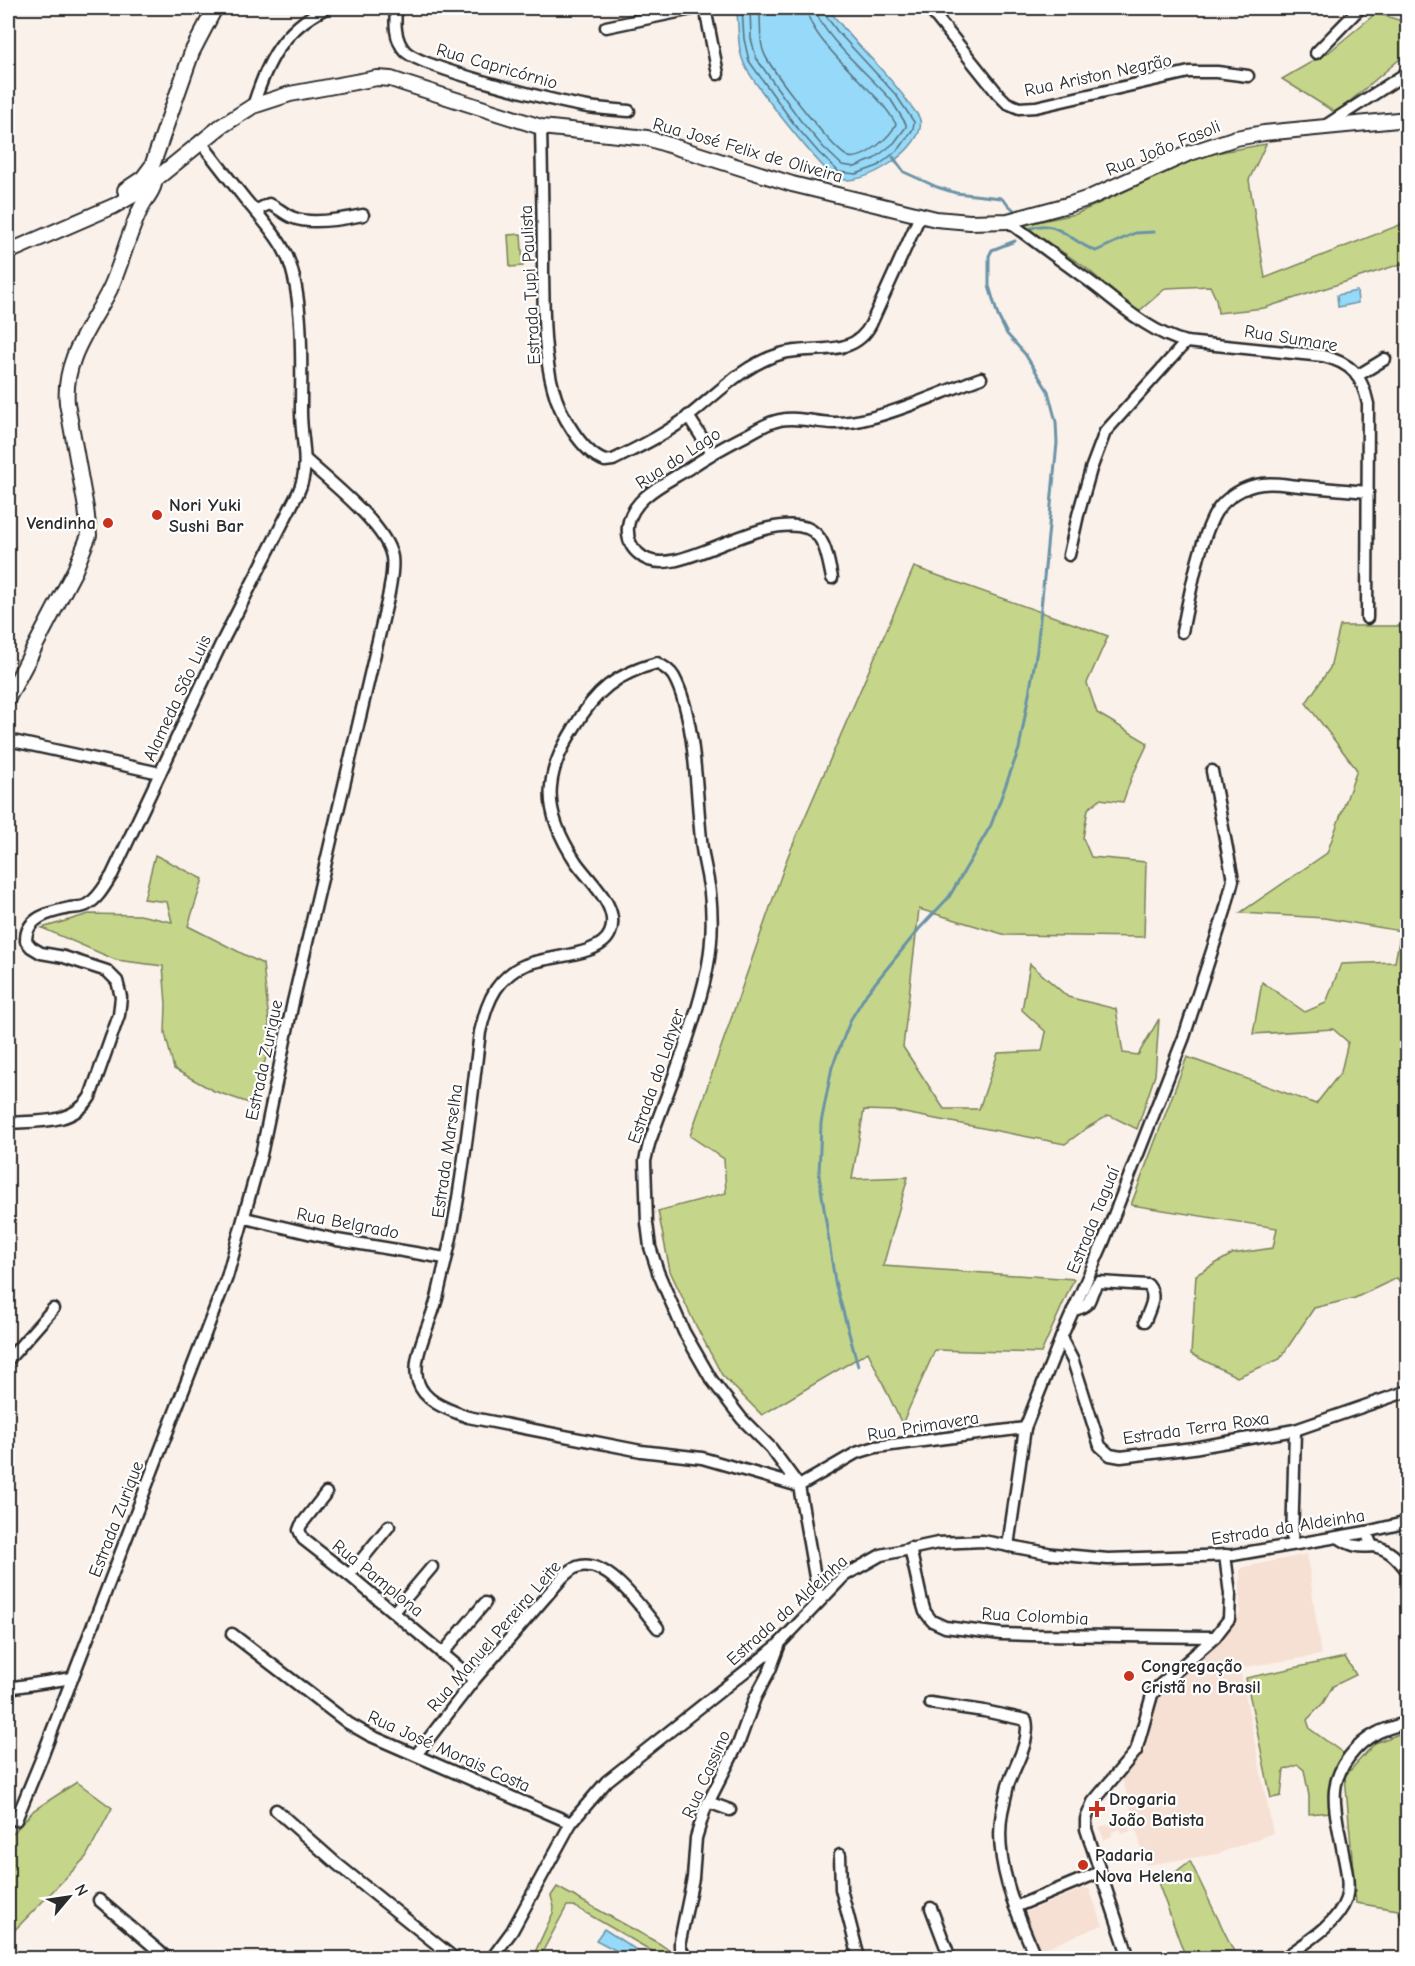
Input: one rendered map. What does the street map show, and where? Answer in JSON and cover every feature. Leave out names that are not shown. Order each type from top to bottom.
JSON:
[{"type":"main road","points":[[8,698],[75,570],[89,535],[66,389],[68,372],[84,333],[104,301],[120,267],[141,207],[152,190],[157,154],[192,52],[215,8]]},
{"type":"main road","name":"Rua José Felix de Oliveira","points":[[8,252],[90,216],[139,187],[220,126],[253,106],[290,94],[378,78],[391,79],[541,127],[647,138],[792,184],[920,216],[970,222],[1008,221]]},
{"type":"main road","name":"Rua João Fasoli","points":[[1008,221],[1057,209],[1089,198],[1210,145],[1264,133],[1407,119]]},
{"type":"main road","points":[[139,187],[141,207]]},
{"type":"street","points":[[253,106],[269,62],[283,42],[293,29],[326,8]]},
{"type":"street","name":"Rua Capricórnio","points":[[396,8],[394,27],[402,48],[413,58],[449,71],[572,104],[629,111]]},
{"type":"street","points":[[606,27],[697,8]]},
{"type":"street","points":[[705,8],[718,74]]},
{"type":"street","name":"Rua Ariston Negrão","points":[[929,8],[998,94],[1007,103],[1019,108],[1053,104],[1189,72],[1217,72],[1248,76]]},
{"type":"street","points":[[1316,53],[1360,8]]},
{"type":"street","points":[[1323,127],[1407,72]]},
{"type":"street","name":"Estrada Tupi Paulista","points":[[541,127],[546,343],[553,389],[564,415],[578,438],[604,461],[620,457],[688,416],[741,372],[764,360],[781,353],[852,345],[863,338],[920,216]]},
{"type":"street","name":"Alameda São Luis","points":[[8,1123],[68,1116],[83,1107],[90,1097],[119,1015],[121,997],[117,981],[111,974],[96,967],[34,950],[28,945],[26,936],[28,929],[35,919],[54,912],[84,907],[99,895],[112,875],[226,633],[304,481],[306,460],[301,433],[301,354],[296,282],[285,250],[200,141]]},
{"type":"street","points":[[255,211],[269,204],[291,217],[304,221],[345,219],[363,215]]},
{"type":"street","name":"Rua Sumare","points":[[1008,221],[1138,319],[1172,338],[1186,342],[1323,356],[1340,360],[1357,376]]},
{"type":"street","points":[[1069,555],[1077,515],[1105,432],[1186,342]]},
{"type":"street","points":[[1367,618],[1368,404],[1364,388],[1357,376],[1386,359]]},
{"type":"street","name":"Rua do Lago","points":[[832,578],[825,547],[818,535],[808,528],[791,526],[750,533],[679,561],[653,562],[639,555],[631,546],[628,532],[630,514],[645,497],[712,453],[767,424],[781,419],[835,423],[871,418],[981,378]]},
{"type":"street","points":[[688,416],[712,453]]},
{"type":"street","name":"Estrada Zurique","points":[[16,1820],[227,1277],[245,1218],[388,598],[393,567],[388,548],[365,514],[306,460]]},
{"type":"street","points":[[1182,632],[1208,528],[1217,512],[1234,494],[1248,487],[1269,483],[1368,492]]},
{"type":"street","name":"Estrada do Lahyer","points":[[657,663],[674,675],[689,723],[712,924],[707,969],[698,1006],[645,1161],[650,1247],[658,1272],[684,1332],[711,1379],[742,1419],[771,1448],[799,1486],[819,1600]]},
{"type":"street","name":"Estrada Marselha","points":[[657,663],[621,676],[595,696],[558,755],[551,787],[552,813],[575,861],[604,896],[609,908],[610,933],[597,945],[585,951],[522,966],[497,988],[487,1006],[480,1032],[453,1229],[438,1294],[420,1349],[416,1374],[418,1384],[425,1394],[437,1404],[468,1417],[641,1451],[702,1458],[799,1486]]},
{"type":"street","points":[[8,740],[160,773]]},
{"type":"street","name":"Estrada Taguaí","points":[[1008,1546],[1025,1428],[1103,1243],[1184,1037],[1225,911],[1233,880],[1212,771]]},
{"type":"street","name":"Rua Belgrado","points":[[245,1218],[337,1240],[445,1258]]},
{"type":"street","points":[[1073,1310],[1088,1305],[1099,1282],[1148,1285],[1154,1298],[1145,1321]]},
{"type":"street","points":[[8,1360],[53,1309]]},
{"type":"street","name":"Estrada Terra Roxa","points":[[1061,1338],[1073,1361],[1100,1446],[1110,1455],[1121,1457],[1295,1430],[1407,1391]]},
{"type":"street","name":"Rua Primavera","points":[[799,1486],[856,1453],[876,1447],[1025,1428]]},
{"type":"street","points":[[1292,1544],[1295,1430]]},
{"type":"street","name":"Rua Pamplona","points":[[326,1493],[301,1525],[300,1535],[474,1680]]},
{"type":"street","name":"Estrada da Aldeinha","points":[[492,1959],[512,1931],[571,1823],[607,1781],[780,1642],[844,1576],[881,1555],[938,1543],[983,1541],[1053,1554],[1108,1559],[1244,1554],[1292,1544],[1338,1538],[1407,1522]]},
{"type":"street","points":[[349,1575],[389,1526]]},
{"type":"street","points":[[1366,1532],[1372,1546]]},
{"type":"street","points":[[1338,1538],[1354,1546],[1372,1546],[1387,1551],[1398,1559],[1407,1572]]},
{"type":"street","name":"Rua Colombia","points":[[909,1548],[925,1611],[932,1621],[945,1627],[1001,1634],[1215,1637]]},
{"type":"street","points":[[1129,1959],[1086,1829],[1086,1819],[1093,1802],[1136,1751],[1152,1695],[1225,1626],[1230,1609],[1225,1555]]},
{"type":"street","name":"Rua Manuel Pereira Leite","points":[[416,1755],[474,1680],[562,1578],[576,1567],[586,1565],[598,1568],[617,1580],[658,1628]]},
{"type":"street","points":[[394,1612],[432,1567]]},
{"type":"street","points":[[442,1654],[485,1603]]},
{"type":"street","name":"Rua José Morais Costa","points":[[232,1634],[348,1723],[369,1735],[571,1823]]},
{"type":"street","name":"Rua Cassino","points":[[686,1959],[680,1947],[680,1941],[693,1878],[696,1838],[708,1802],[739,1742],[755,1698],[770,1670],[780,1642]]},
{"type":"street","points":[[8,1688],[72,1678]]},
{"type":"street","points":[[930,1703],[1026,1720],[1027,1732],[1008,1786],[1001,1820],[1002,1850],[1015,1907],[1036,1959]]},
{"type":"street","points":[[1284,1959],[1330,1922],[1347,1897],[1347,1874],[1335,1804],[1335,1788],[1340,1770],[1365,1740],[1379,1732],[1407,1722]]},
{"type":"street","points":[[708,1802],[730,1809]]},
{"type":"street","points":[[276,1810],[337,1864],[454,1959]]},
{"type":"street","points":[[840,1855],[840,1889],[859,1959]]},
{"type":"street","points":[[1015,1907],[1100,1872]]},
{"type":"street","points":[[99,1900],[167,1959]]},
{"type":"street","points":[[931,1908],[950,1959]]},
{"type":"shaded area","points":[[1307,1554],[1321,1655],[1240,1668],[1273,1833],[1217,1854],[1146,1865],[1122,1777],[1146,1749],[1154,1708],[1165,1689],[1220,1640],[1233,1625],[1240,1612],[1240,1569]]},
{"type":"shaded area","points":[[1126,1819],[1131,1831],[1122,1834],[1120,1829],[1112,1832],[1112,1836],[1104,1840],[1099,1827]]},
{"type":"shaded area","points":[[1085,1888],[1089,1889],[1103,1925],[1038,1951],[1023,1913]]},
{"type":"green space","points":[[1376,13],[1407,21],[1407,53],[1336,113],[1282,79],[1329,52]]},
{"type":"green space","points":[[1266,144],[1249,180],[1265,278],[1407,222],[1407,262],[1264,308],[1218,313],[1216,299],[1210,286],[1166,288],[1138,312],[1085,267],[1022,225],[1076,214],[1204,155]]},
{"type":"green space","points":[[521,234],[523,266],[510,267],[508,235]]},
{"type":"green space","points":[[914,567],[1108,636],[1087,683],[1097,713],[1148,743],[1123,802],[1100,799],[1088,809],[1083,838],[1091,857],[1146,862],[1144,937],[1006,935],[919,909],[903,1047],[944,1109],[979,1109],[998,1053],[1042,1051],[1046,1032],[1022,1010],[1030,964],[1068,997],[1116,1009],[1123,1053],[1138,1055],[1159,1019],[1155,1075],[1137,1129],[1109,1115],[1065,1144],[894,1111],[864,1110],[852,1179],[908,1177],[883,1266],[1074,1279],[1041,1353],[935,1350],[902,1424],[868,1352],[762,1415],[722,1375],[693,1320],[670,1271],[658,1211],[726,1193],[724,1159],[690,1136],[788,856]]},
{"type":"green space","points":[[1340,626],[1407,626],[1408,1203],[1400,1214],[1407,1218],[1407,1292],[1397,1278],[1355,1298],[1314,1308],[1280,1359],[1237,1377],[1191,1354],[1196,1275],[1232,1254],[1273,1248],[1277,1228],[1131,1205],[1187,1057],[1316,1104],[1341,1072],[1348,1042],[1333,1029],[1253,1034],[1262,982],[1305,1012],[1326,1003],[1341,964],[1395,962],[1401,931],[1324,918],[1240,913],[1327,853],[1357,770],[1306,703],[1330,668]]},
{"type":"green space","points":[[155,855],[203,879],[188,926],[263,964],[271,1041],[252,1104],[214,1091],[174,1069],[165,1033],[166,1004],[163,966],[116,960],[42,928],[89,914],[140,915],[172,922],[167,902],[144,899]]},
{"type":"green space","points":[[1345,1657],[1356,1675],[1333,1686],[1323,1703],[1307,1720],[1310,1729],[1343,1753],[1329,1790],[1330,1812],[1309,1814],[1309,1796],[1304,1770],[1298,1765],[1284,1770],[1281,1796],[1271,1798],[1246,1678]]},
{"type":"green space","points":[[1408,1731],[1407,1933],[1398,1910],[1356,1903],[1345,1776],[1375,1743]]},
{"type":"green space","points":[[77,1782],[112,1808],[86,1857],[8,1937],[8,1839],[34,1810]]},
{"type":"green space","points":[[1190,1861],[1237,1958],[1186,1958],[1159,1885]]},
{"type":"green space","points":[[557,1887],[660,1944],[680,1958],[664,1958],[574,1906],[567,1906],[539,1958],[536,1950],[553,1913],[551,1896]]},
{"type":"water","points":[[736,8],[828,8],[917,114],[920,120],[919,130],[914,142],[891,163],[876,172],[848,180],[837,178],[816,159],[771,104],[748,71],[740,48]]},
{"type":"water","points":[[1357,291],[1358,303],[1338,307],[1337,295]]},
{"type":"water","points":[[604,1929],[635,1949],[630,1958],[596,1940]]},
{"type":"waterway","points":[[893,157],[904,172],[937,187],[956,193],[1001,198],[1015,211]]},
{"type":"waterway","points":[[1029,229],[1038,226],[1056,228],[1096,251],[1135,233],[1154,232]]},
{"type":"waterway","points":[[858,1366],[835,1282],[819,1175],[821,1123],[832,1067],[851,1019],[867,993],[919,929],[949,897],[991,825],[1019,749],[1037,650],[1057,443],[1056,422],[1048,391],[1025,354],[1007,334],[998,316],[989,286],[989,256],[992,250],[1015,241]]},
{"type":"place","name":"Nori Yuki Sushi Bar","points":[[157,515]]},
{"type":"place","name":"Vendinha","points":[[108,523]]},
{"type":"place","name":"Congregação Cristã no Brasil","points":[[1129,1676]]},
{"type":"place","name":"Drogaria João Batista","points":[[1097,1809]]},
{"type":"place","name":"Padaria Nova Helena","points":[[1083,1865]]}]
